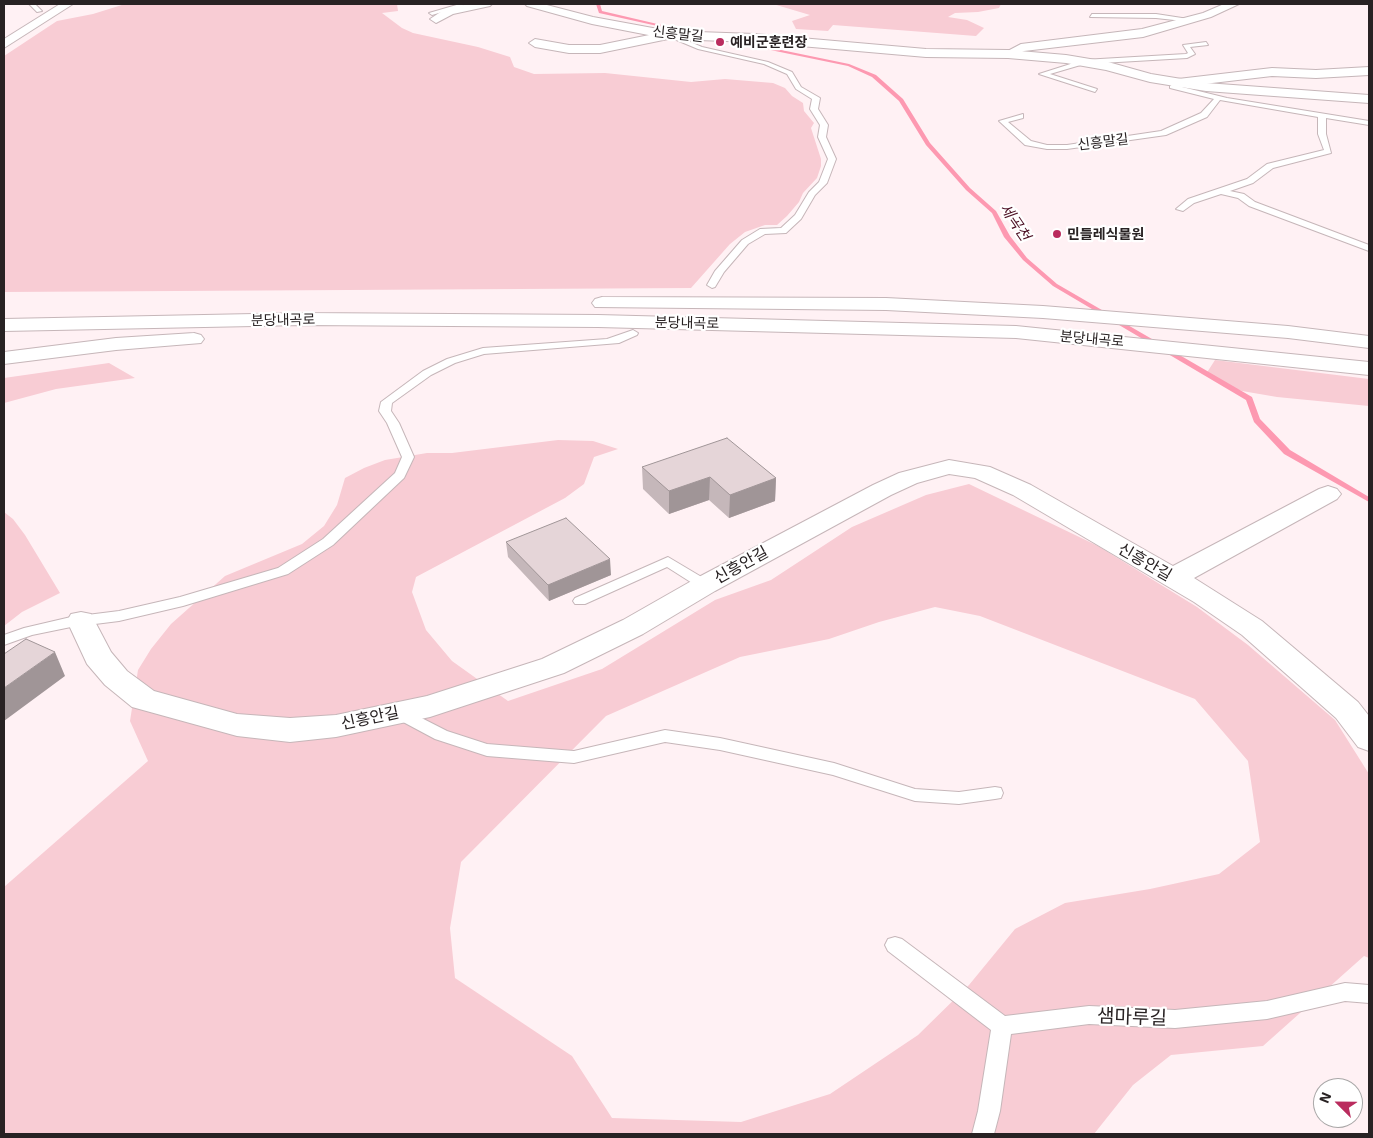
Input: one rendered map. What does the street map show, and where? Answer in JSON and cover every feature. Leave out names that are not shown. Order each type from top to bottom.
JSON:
[{"type":"main road","points":[[4,34],[36,7],[51,4]]},
{"type":"main road","points":[[4,44],[67,4]]},
{"type":"main road","points":[[434,16],[486,4]]},
{"type":"main road","name":"신흥말길","points":[[531,4],[592,20],[669,35],[702,38],[755,38],[926,53],[1008,54],[1083,62],[1178,83],[1369,100]]},
{"type":"main road","name":"신흥말길","points":[[1008,54],[1021,48],[1142,33],[1192,20],[1225,5]]},
{"type":"main road","points":[[535,43],[569,49],[600,49],[669,35]]},
{"type":"main road","points":[[1178,83],[1209,81],[1272,72],[1316,74],[1369,71]]},
{"type":"main road","name":"분당내곡로","points":[[4,309],[738,303],[886,304],[1094,316],[1288,332],[1369,342]]},
{"type":"main road","name":"분당내곡로","points":[[4,325],[304,319],[598,321],[1016,332],[1369,369]]},
{"type":"main road","points":[[4,358],[136,342],[304,332],[598,321]]},
{"type":"main road","name":"신흥안길","points":[[81,621],[98,657],[116,678],[143,700],[236,725],[290,730],[336,726],[430,706],[553,666],[633,627],[705,585],[882,490],[908,478],[950,467],[981,472],[1022,490],[1173,578],[1252,628],[1347,710],[1369,739]]},
{"type":"main road","points":[[1173,578],[1328,494]]},
{"type":"lane","points":[[434,16],[466,4]]},
{"type":"lane","points":[[1092,16],[1156,16],[1192,20]]},
{"type":"lane","points":[[669,35],[700,48],[766,63],[790,73],[798,88],[816,98],[814,109],[824,125],[822,137],[832,159],[823,183],[812,194],[798,217],[782,231],[763,231],[745,242],[712,285]]},
{"type":"lane","name":"신흥말길","points":[[1095,90],[1042,74],[1076,66],[1083,62],[1187,56],[1192,54],[1185,46],[1206,44]]},
{"type":"lane","name":"신흥말길","points":[[1178,83],[1172,87],[1218,98],[1369,122]]},
{"type":"lane","name":"신흥말길","points":[[1020,116],[1003,121],[1028,143],[1047,147],[1067,147],[1163,133],[1204,115],[1218,98]]},
{"type":"lane","points":[[1180,209],[1191,201],[1250,181],[1270,166],[1328,151],[1322,134],[1322,116]]},
{"type":"lane","points":[[1220,191],[1241,196],[1252,204],[1369,248]]},
{"type":"lane","points":[[4,640],[29,631],[118,616],[246,583],[283,571],[328,542],[400,475],[408,457],[385,411],[387,402],[427,373],[451,361],[483,351],[607,342],[619,340],[633,333]]},
{"type":"lane","points":[[580,601],[668,561],[705,585]]},
{"type":"lane","points":[[398,712],[441,735],[487,750],[574,757],[665,736],[720,744],[825,767],[915,794],[959,798],[995,793]]},
{"type":"lane","points":[[895,945],[1002,1026],[989,1111],[983,1134]]},
{"type":"lane","name":"샘마루길","points":[[1002,1026],[1089,1015],[1175,1019],[1267,1010],[1344,992],[1369,994]]},
{"type":"shaded area","points":[[125,4],[397,4],[398,11],[382,13],[402,28],[413,33],[478,47],[510,57],[514,67],[534,74],[605,73],[691,82],[725,79],[773,83],[785,88],[792,96],[803,103],[804,111],[814,123],[811,128],[821,159],[821,166],[817,178],[803,193],[799,202],[787,216],[777,225],[765,225],[745,232],[730,244],[691,288],[4,292],[4,56],[57,21],[93,14]]},
{"type":"shaded area","points":[[773,4],[1001,4],[999,8],[978,12],[955,13],[948,17],[967,20],[984,28],[976,36],[833,25],[828,31],[796,29],[792,21],[810,15]]},
{"type":"shaded area","points":[[1215,360],[1369,379],[1369,406],[1277,397],[1242,391],[1216,381],[1206,374]]},
{"type":"shaded area","points":[[109,363],[135,378],[56,389],[4,403],[4,378]]},
{"type":"shaded area","points":[[558,440],[593,441],[618,449],[594,457],[584,484],[565,498],[416,577],[412,592],[426,630],[452,661],[508,701],[602,669],[715,600],[771,580],[852,527],[926,495],[969,484],[1098,546],[1197,607],[1248,645],[1335,720],[1369,774],[1369,958],[1364,956],[1263,1046],[1171,1055],[1133,1085],[1094,1134],[4,1134],[4,887],[148,761],[130,721],[138,670],[151,649],[171,624],[225,576],[302,544],[324,526],[337,505],[345,478],[385,460],[427,453],[452,453]],"holes":[[[935,607],[980,616],[1195,699],[1248,761],[1260,842],[1219,874],[1150,889],[1065,903],[1015,929],[969,985],[918,1035],[830,1094],[741,1122],[612,1118],[572,1056],[455,978],[450,928],[461,862],[606,716],[740,657],[829,639],[879,622]]]},
{"type":"shaded area","points":[[4,512],[13,519],[25,535],[60,593],[22,612],[4,626]]},
{"type":"building","points":[[727,438],[776,478],[730,495],[710,477],[669,491],[642,467]]},
{"type":"building","points":[[566,518],[610,559],[548,585],[506,542]]},
{"type":"building","points":[[26,639],[55,652],[4,688],[4,654]]},
{"type":"waterway","name":"세곡천","points":[[598,4],[600,12],[698,34]]},
{"type":"waterway","name":"세곡천","points":[[723,39],[849,65],[874,76],[901,100],[928,144],[968,189],[994,212],[1007,237],[1025,259],[1055,285],[1249,399],[1257,420],[1287,452],[1369,500]]},
{"type":"place","name":"예비군훈련장","points":[[720,42]]},
{"type":"place","name":"민들레식물원","points":[[1057,234]]}]
